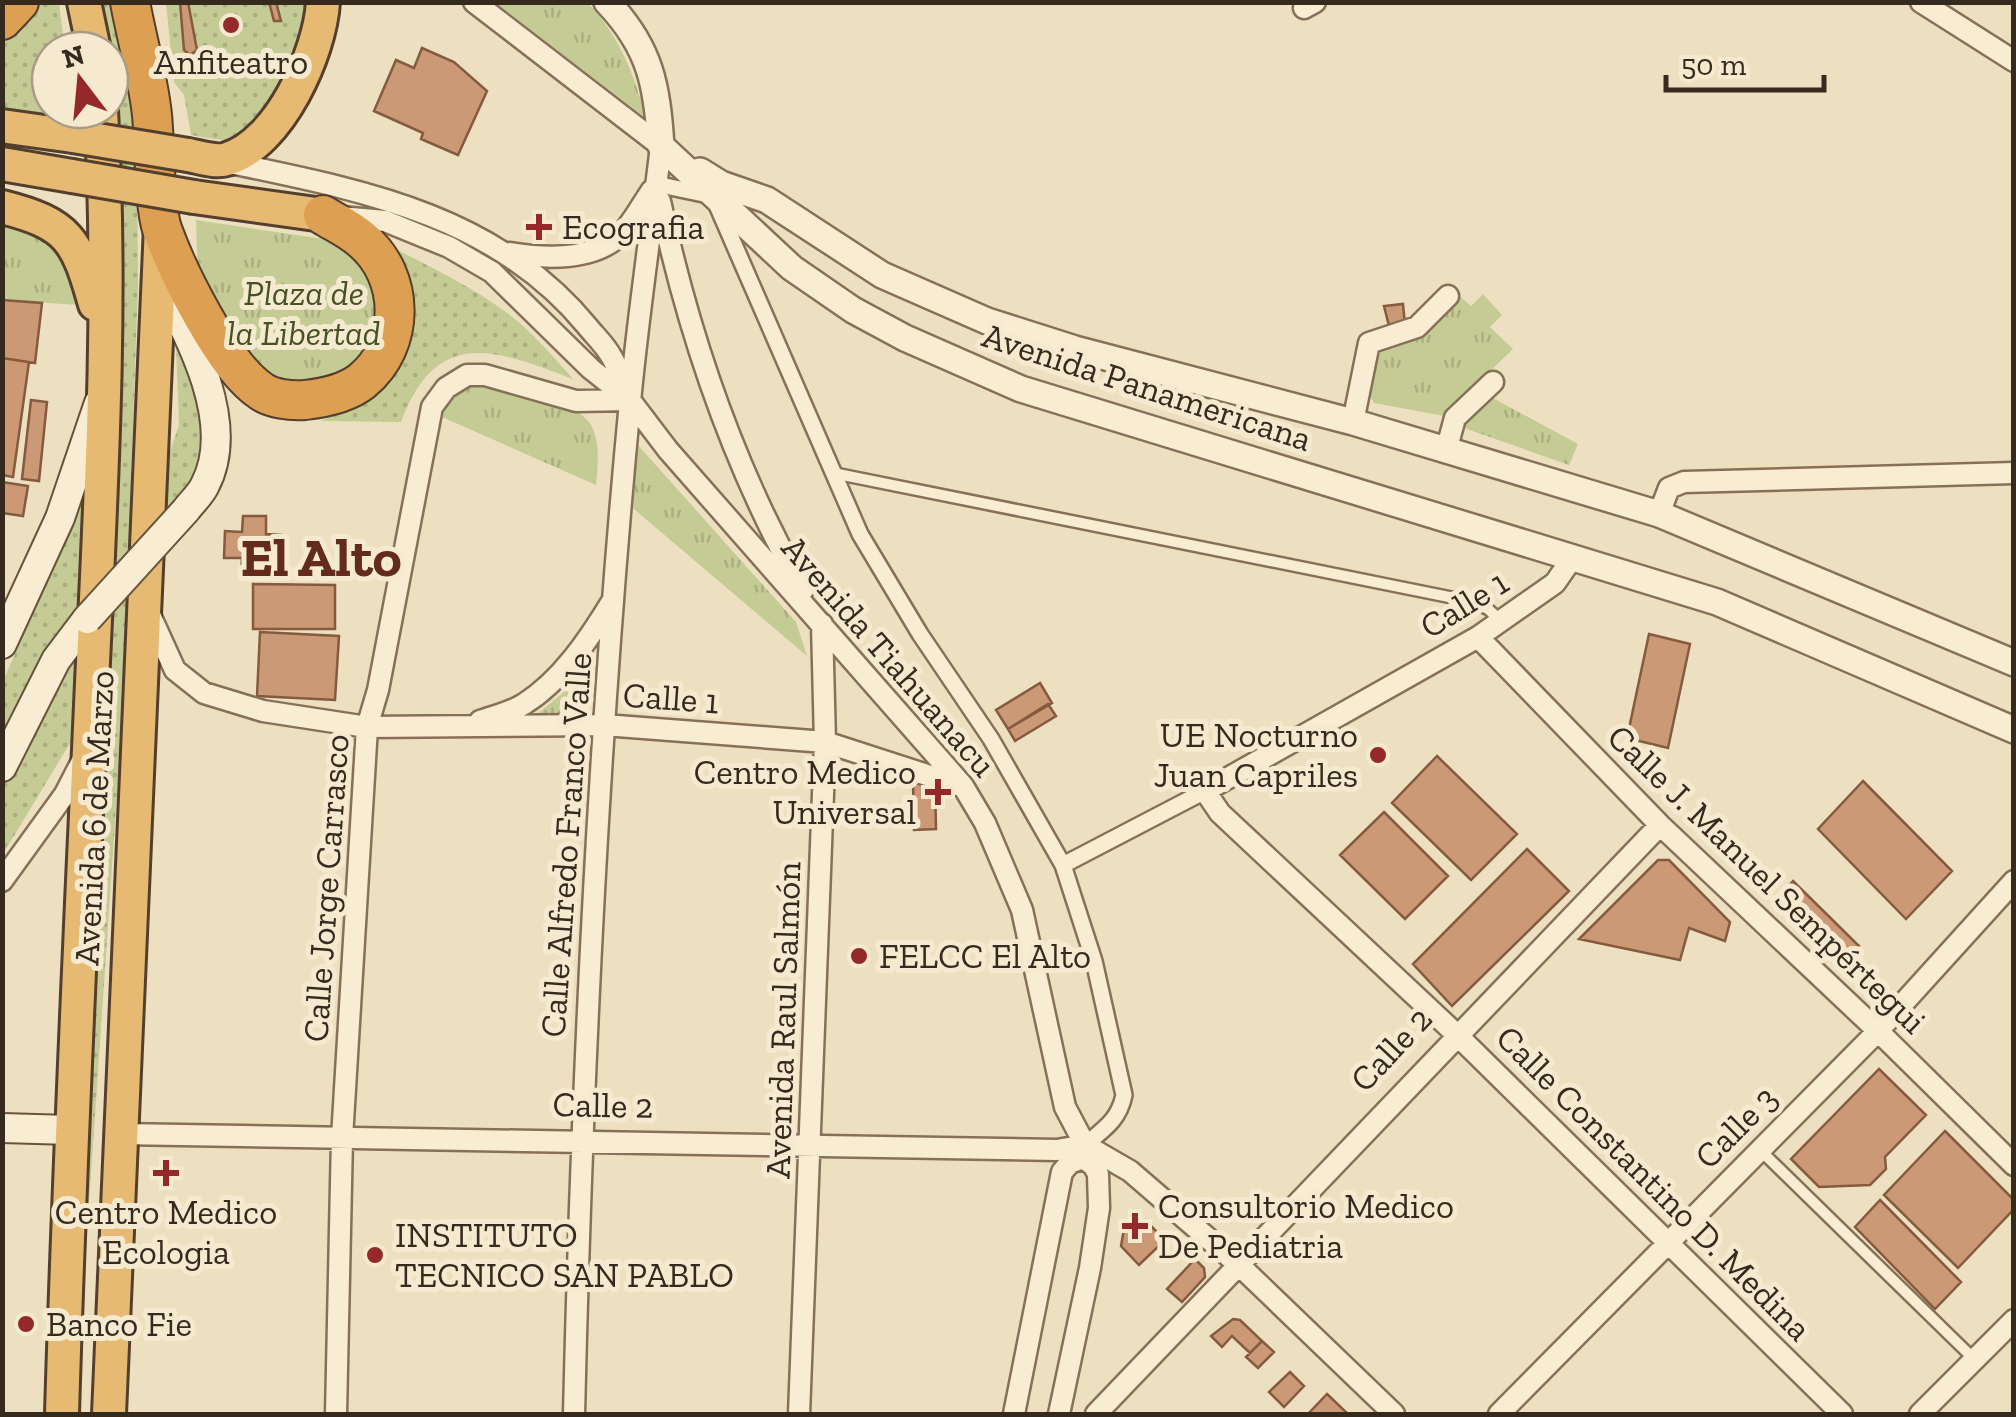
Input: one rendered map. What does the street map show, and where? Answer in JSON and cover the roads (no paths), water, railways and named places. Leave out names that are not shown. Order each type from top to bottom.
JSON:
[{"type":"highway","points":[[2,20],[19,2]]},
{"type":"highway","points":[[84,2],[90,30]]},
{"type":"highway","points":[[130,2],[152,111]]},
{"type":"highway","points":[[2,164],[72,176],[194,197],[323,216],[363,240],[392,284],[396,309],[393,332],[380,358],[361,382],[326,398],[292,401],[262,393],[231,364],[161,226],[152,111],[149,2]]},
{"type":"highway","points":[[2,126],[223,161],[242,152],[268,131],[296,89],[317,36],[323,2]]},
{"type":"highway","points":[[101,130],[106,346]]},
{"type":"highway","points":[[2,207],[41,218],[60,229],[71,242],[82,258],[106,346]]},
{"type":"highway","name":"Avenida 6 de Marzo","points":[[108,1414],[161,226]]},
{"type":"highway","name":"Avenida 6 de Marzo","points":[[62,1414],[70,1130],[106,346]]},
{"type":"main road","points":[[2,766],[56,660],[206,484],[215,444],[214,410],[206,380],[158,277]]},
{"type":"main road","points":[[2,644],[60,518],[106,383]]},
{"type":"main road","points":[[2,1128],[70,1130]]},
{"type":"street","points":[[474,2],[661,146]]},
{"type":"street","points":[[608,2],[640,42],[648,62],[657,89],[661,146]]},
{"type":"street","points":[[1921,2],[2014,62]]},
{"type":"street","name":"Calle Alfredo Franco Valle","points":[[574,1414],[580,1142],[604,725],[630,400],[661,146]]},
{"type":"street","name":"Avenida Panamericana","points":[[661,146],[792,268],[854,310],[905,338],[1021,389],[1718,602],[2014,730]]},
{"type":"street","name":"Avenida Panamericana","points":[[661,146],[721,184],[767,200],[882,275],[988,321],[1074,349],[1353,422],[1659,514],[2014,664]]},
{"type":"street","points":[[223,161],[389,200],[442,218],[504,252],[572,307],[612,356],[630,400]]},
{"type":"street","points":[[504,252],[547,259],[585,254],[622,234],[656,184]]},
{"type":"street","points":[[656,184],[712,196],[833,473],[886,581],[991,739],[1062,865],[1094,960],[1124,1095],[1115,1120],[1062,1172],[1014,1414]]},
{"type":"street","points":[[656,184],[678,281],[720,414],[750,488],[824,628]]},
{"type":"street","points":[[323,216],[384,221],[492,272],[591,369],[630,400]]},
{"type":"street","points":[[1353,422],[1369,342],[1417,327],[1448,296]]},
{"type":"street","name":"Calle Jorge Carrasco","points":[[336,1414],[342,1138],[366,728],[378,690],[432,407],[446,388],[467,375],[485,375],[576,401],[630,400]]},
{"type":"street","points":[[1446,450],[1455,418],[1492,382]]},
{"type":"street","name":"Avenida Tiahuanacu","points":[[630,400],[668,450],[962,786],[985,823],[1022,910],[1065,1108],[1098,1174],[1090,1268],[1059,1414]]},
{"type":"street","points":[[1659,514],[1669,488],[1684,482],[2014,473]]},
{"type":"street","name":"Calle 1","points":[[1062,865],[1204,791],[1478,637],[1555,583],[1573,556]]},
{"type":"street","points":[[467,726],[524,704],[556,676],[592,635],[614,597]]},
{"type":"street","name":"Calle 1","points":[[144,598],[175,670],[204,693],[263,711],[366,728],[604,725],[825,742],[962,786]]},
{"type":"street","name":"Avenida Raul Salmón","points":[[799,1414],[825,742],[824,628]]},
{"type":"street","name":"Calle J. Manuel Sempértegui","points":[[1478,637],[1660,824],[2014,1165]]},
{"type":"street","points":[[2,881],[65,794],[89,749]]},
{"type":"street","name":"Calle Constantino D. Medina","points":[[1204,791],[1220,813],[1456,1034],[1842,1414]]},
{"type":"street","name":"Calle 2","points":[[1096,1414],[1660,824]]},
{"type":"street","name":"Calle 3","points":[[1500,1414],[1878,1031],[2014,881]]},
{"type":"street","name":"Calle 2","points":[[120,1134],[1084,1152]]},
{"type":"street","points":[[1084,1152],[1130,1171],[1239,1265],[1394,1414]]},
{"type":"street","points":[[1920,1414],[2014,1320]]},
{"type":"lane","points":[[833,473],[1469,601],[1488,609],[1501,622]]},
{"type":"lane","points":[[1759,1149],[1974,1359]]},
{"type":"place","name":"Anfiteatro","points":[[231,25]]},
{"type":"place","name":"Ecografia","points":[[539,227]]},
{"type":"place","name":"UE Nocturno Juan Capriles","points":[[1378,755]]},
{"type":"place","name":"Centro Medico Universal","points":[[938,792]]},
{"type":"place","name":"FELCC El Alto","points":[[859,956]]},
{"type":"place","name":"Centro Medico Ecologia","points":[[166,1173]]},
{"type":"place","name":"Consultorio Medico De Pediatria","points":[[1135,1226]]},
{"type":"place","name":"INSTITUTO TECNICO SAN PABLO","points":[[375,1255]]},
{"type":"place","name":"Banco Fie","points":[[26,1324]]},
{"type":"district","name":"El Alto","points":[[321,557]]},
{"type":"park label","name":"Plaza de la Libertad","points":[[304,313]]}]
